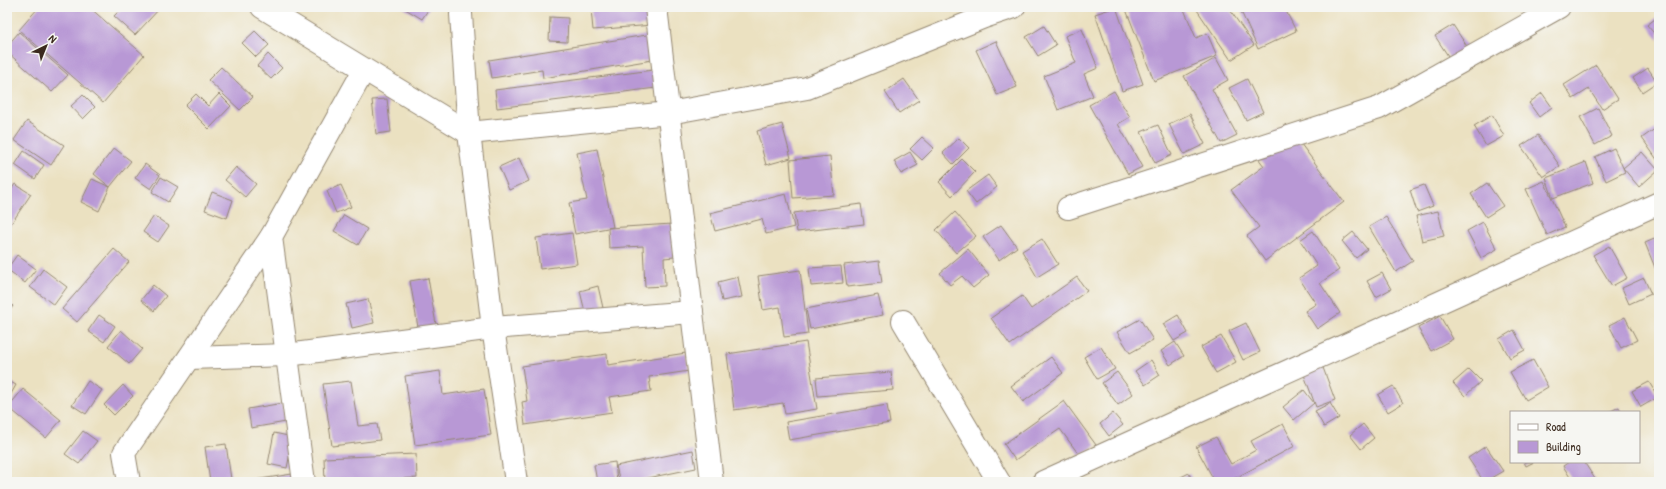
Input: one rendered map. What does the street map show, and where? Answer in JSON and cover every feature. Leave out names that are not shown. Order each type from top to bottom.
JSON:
[{"type":"street","points":[[262,7],[469,133],[669,112],[807,88],[984,17],[1014,7]]},
{"type":"street","points":[[656,7],[712,482]]},
{"type":"street","points":[[1068,208],[1379,108],[1559,7]]},
{"type":"street","points":[[461,14],[469,133],[494,328],[516,482]]},
{"type":"street","points":[[129,482],[124,453],[271,238],[364,70]]},
{"type":"street","points":[[1043,482],[1659,203]]},
{"type":"street","points":[[271,238],[304,482]]},
{"type":"street","points":[[189,358],[287,355],[494,328],[692,312]]},
{"type":"street","points":[[903,321],[999,482]]},
{"type":"building","points":[[39,7],[89,7],[144,55],[103,103],[19,30]]},
{"type":"building","points":[[123,7],[161,7],[135,35],[114,16]]},
{"type":"building","points":[[402,7],[430,7],[422,19]]},
{"type":"building","points":[[650,7],[652,25],[593,30],[591,9]]},
{"type":"building","points":[[773,7],[784,7],[784,8],[774,10]]},
{"type":"building","points":[[1116,7],[1143,84],[1122,91],[1095,14]]},
{"type":"building","points":[[1125,7],[1183,7],[1196,38],[1207,33],[1217,56],[1154,81]]},
{"type":"building","points":[[1195,7],[1228,7],[1254,45],[1231,60]]},
{"type":"building","points":[[1239,7],[1284,7],[1296,31],[1258,49]]},
{"type":"building","points":[[1659,16],[1659,39],[1647,25]]},
{"type":"building","points":[[550,17],[568,18],[567,42],[549,41]]},
{"type":"building","points":[[1453,25],[1470,51],[1452,62],[1435,36]]},
{"type":"building","points":[[1044,26],[1056,45],[1038,56],[1026,37]]},
{"type":"building","points":[[1082,29],[1098,68],[1084,74],[1093,96],[1058,110],[1044,76],[1076,63],[1065,36]]},
{"type":"building","points":[[255,31],[269,45],[256,57],[242,43]]},
{"type":"building","points":[[19,32],[68,75],[52,92],[7,52],[7,46]]},
{"type":"building","points":[[653,34],[658,59],[543,78],[542,70],[492,78],[489,60]]},
{"type":"building","points":[[996,41],[1017,87],[997,95],[976,50]]},
{"type":"building","points":[[268,54],[282,68],[271,79],[257,66]]},
{"type":"building","points":[[1216,58],[1228,80],[1212,89],[1237,135],[1221,143],[1184,76]]},
{"type":"building","points":[[1596,65],[1618,99],[1602,109],[1589,89],[1573,99],[1564,85]]},
{"type":"building","points":[[221,67],[253,97],[240,110],[208,80]]},
{"type":"building","points":[[1648,68],[1657,82],[1642,92],[1633,78]]},
{"type":"building","points":[[653,70],[656,88],[497,108],[495,90]]},
{"type":"building","points":[[904,79],[919,100],[899,113],[885,92]]},
{"type":"building","points":[[1247,79],[1263,112],[1246,120],[1229,88]]},
{"type":"building","points":[[1114,91],[1130,117],[1118,124],[1142,167],[1128,174],[1089,105]]},
{"type":"building","points":[[1542,93],[1552,107],[1539,117],[1529,103]]},
{"type":"building","points":[[196,94],[208,106],[219,94],[231,106],[209,129],[185,105]]},
{"type":"building","points":[[83,95],[95,107],[83,119],[71,106]]},
{"type":"building","points":[[387,99],[391,132],[376,134],[372,100]]},
{"type":"building","points":[[1598,108],[1612,136],[1595,145],[1580,117]]},
{"type":"building","points":[[1190,114],[1205,144],[1184,154],[1169,124]]},
{"type":"building","points":[[1492,115],[1504,136],[1486,146],[1474,126]]},
{"type":"building","points":[[27,121],[64,145],[51,165],[14,140]]},
{"type":"building","points":[[782,124],[791,158],[766,165],[757,131]]},
{"type":"building","points":[[1286,124],[1344,202],[1265,261],[1247,236],[1259,227],[1231,190],[1264,166],[1252,150]]},
{"type":"building","points":[[1158,125],[1172,155],[1155,163],[1141,132]]},
{"type":"building","points":[[1659,126],[1659,160],[1658,161],[1642,138]]},
{"type":"building","points":[[1538,135],[1560,166],[1543,177],[1521,146]]},
{"type":"building","points":[[922,137],[934,148],[922,160],[910,149]]},
{"type":"building","points":[[959,138],[969,148],[953,164],[943,153]]},
{"type":"building","points":[[114,148],[131,161],[110,187],[94,174]]},
{"type":"building","points":[[1614,148],[1625,172],[1606,181],[1595,157]]},
{"type":"building","points":[[597,149],[613,227],[575,234],[569,203],[587,200],[577,153]]},
{"type":"building","points":[[24,151],[44,165],[35,179],[15,165]]},
{"type":"building","points":[[910,152],[918,165],[901,174],[894,161]]},
{"type":"building","points":[[1642,152],[1658,170],[1639,187],[1623,168]]},
{"type":"building","points":[[830,156],[834,195],[793,198],[790,160]]},
{"type":"building","points":[[519,158],[529,181],[509,190],[499,167]]},
{"type":"building","points":[[962,159],[975,172],[952,196],[939,182]]},
{"type":"building","points":[[1586,162],[1593,183],[1553,198],[1546,178]]},
{"type":"building","points":[[145,164],[160,175],[151,189],[135,178]]},
{"type":"building","points":[[236,167],[256,184],[245,197],[225,180]]},
{"type":"building","points":[[988,175],[997,187],[976,204],[966,191]]},
{"type":"building","points":[[161,177],[178,187],[168,202],[152,192]]},
{"type":"building","points":[[92,179],[110,187],[99,211],[81,202]]},
{"type":"building","points":[[1544,181],[1565,227],[1547,235],[1526,189]]},
{"type":"building","points":[[1487,183],[1503,206],[1486,217],[1471,194]]},
{"type":"building","points":[[15,184],[31,194],[7,230],[7,196]]},
{"type":"building","points":[[341,185],[351,207],[336,213],[327,191]]},
{"type":"building","points":[[1424,185],[1433,206],[1417,212],[1410,190]]},
{"type":"building","points":[[212,192],[233,200],[227,218],[205,210]]},
{"type":"building","points":[[786,194],[794,227],[766,234],[762,219],[715,231],[710,213]]},
{"type":"building","points":[[861,204],[864,224],[797,232],[794,213]]},
{"type":"building","points":[[1438,211],[1444,236],[1422,241],[1416,216]]},
{"type":"building","points":[[955,212],[976,236],[956,253],[936,230]]},
{"type":"building","points":[[344,215],[367,229],[358,245],[334,231]]},
{"type":"building","points":[[154,216],[169,226],[158,242],[143,232]]},
{"type":"building","points":[[1386,217],[1413,261],[1396,272],[1369,227]]},
{"type":"building","points":[[1483,222],[1497,249],[1481,258],[1467,231]]},
{"type":"building","points":[[672,224],[674,257],[664,258],[665,286],[645,287],[643,246],[609,248],[608,228]]},
{"type":"building","points":[[1001,225],[1017,247],[999,260],[983,237]]},
{"type":"building","points":[[1313,231],[1339,270],[1320,283],[1340,313],[1317,329],[1305,311],[1316,304],[1299,278],[1317,266],[1300,240]]},
{"type":"building","points":[[1353,232],[1367,249],[1356,258],[1342,241]]},
{"type":"building","points":[[572,233],[577,264],[540,269],[536,238]]},
{"type":"building","points":[[1659,237],[1659,269],[1656,270],[1645,243]]},
{"type":"building","points":[[1042,239],[1058,264],[1037,277],[1022,251]]},
{"type":"building","points":[[1609,246],[1627,278],[1612,286],[1593,255]]},
{"type":"building","points":[[114,249],[129,262],[77,322],[62,309]]},
{"type":"building","points":[[968,249],[989,275],[973,288],[962,276],[950,285],[940,273]]},
{"type":"building","points":[[17,255],[36,269],[25,283],[7,269]]},
{"type":"building","points":[[879,261],[882,283],[847,287],[844,265]]},
{"type":"building","points":[[841,266],[843,283],[811,286],[809,268]]},
{"type":"building","points":[[43,269],[67,287],[54,305],[30,287]]},
{"type":"building","points":[[800,270],[808,334],[784,337],[780,307],[763,310],[758,276]]},
{"type":"building","points":[[1382,273],[1391,289],[1376,297],[1367,281]]},
{"type":"building","points":[[738,277],[742,297],[722,301],[718,282]]},
{"type":"building","points":[[1077,277],[1087,291],[1010,345],[991,318],[1022,296],[1031,309]]},
{"type":"building","points":[[428,278],[437,330],[419,333],[410,281]]},
{"type":"building","points":[[1644,278],[1651,294],[1629,304],[1622,288]]},
{"type":"building","points":[[153,285],[166,296],[154,311],[141,300]]},
{"type":"building","points":[[598,286],[603,308],[585,312],[580,291]]},
{"type":"building","points":[[878,295],[883,315],[810,329],[806,309]]},
{"type":"building","points":[[368,299],[374,323],[352,328],[346,304]]},
{"type":"building","points":[[7,301],[13,306],[7,314]]},
{"type":"building","points":[[99,315],[115,326],[104,342],[88,331]]},
{"type":"building","points":[[1178,315],[1188,333],[1174,341],[1163,324]]},
{"type":"building","points":[[1440,316],[1453,339],[1431,351],[1418,328]]},
{"type":"building","points":[[1625,317],[1637,340],[1621,348],[1609,325]]},
{"type":"building","points":[[1140,319],[1153,340],[1130,353],[1117,332]]},
{"type":"building","points":[[1246,323],[1260,352],[1243,360],[1229,331]]},
{"type":"building","points":[[121,330],[142,349],[129,364],[108,346]]},
{"type":"building","points":[[1514,330],[1525,350],[1510,358],[1499,339]]},
{"type":"building","points":[[1221,336],[1236,362],[1216,373],[1201,347]]},
{"type":"building","points":[[806,342],[817,409],[785,414],[783,403],[734,410],[727,354]]},
{"type":"building","points":[[1175,342],[1184,356],[1170,365],[1161,351]]},
{"type":"building","points":[[1101,347],[1115,369],[1097,379],[1084,357]]},
{"type":"building","points":[[686,353],[689,371],[649,377],[651,391],[609,397],[612,412],[525,425],[522,402],[527,401],[522,366],[607,354],[608,365]]},
{"type":"building","points":[[1051,357],[1063,373],[1023,402],[1011,386]]},
{"type":"building","points":[[1151,360],[1160,375],[1145,385],[1135,371]]},
{"type":"building","points":[[1533,360],[1548,387],[1526,400],[1510,372]]},
{"type":"building","points":[[1322,365],[1335,400],[1316,407],[1303,372]]},
{"type":"building","points":[[1469,369],[1481,381],[1465,396],[1453,383]]},
{"type":"building","points":[[440,371],[443,395],[484,389],[491,435],[415,445],[405,376]]},
{"type":"building","points":[[891,372],[893,390],[818,396],[816,378]]},
{"type":"building","points":[[1117,372],[1133,394],[1118,405],[1102,383]]},
{"type":"building","points":[[7,380],[16,385],[7,401]]},
{"type":"building","points":[[88,381],[102,390],[86,414],[72,405]]},
{"type":"building","points":[[351,381],[358,426],[377,424],[380,440],[332,446],[323,384]]},
{"type":"building","points":[[1649,382],[1658,397],[1641,407],[1632,391]]},
{"type":"building","points":[[123,385],[133,396],[114,415],[104,405]]},
{"type":"building","points":[[1393,386],[1403,403],[1388,412],[1378,395]]},
{"type":"building","points":[[23,389],[61,420],[46,438],[8,407]]},
{"type":"building","points":[[1304,390],[1314,403],[1294,420],[1283,407]]},
{"type":"building","points":[[1064,401],[1096,445],[1080,456],[1060,429],[1015,460],[1004,444]]},
{"type":"building","points":[[283,403],[286,422],[251,428],[248,409]]},
{"type":"building","points":[[1330,403],[1339,418],[1324,427],[1315,411]]},
{"type":"building","points":[[887,405],[890,423],[789,440],[786,422]]},
{"type":"building","points":[[1619,407],[1621,411],[1611,411]]},
{"type":"building","points":[[1113,413],[1123,425],[1109,436],[1100,424]]},
{"type":"building","points":[[1283,424],[1295,446],[1228,482],[1215,482],[1196,447],[1216,437],[1231,464],[1256,450],[1251,441]]},
{"type":"building","points":[[1363,424],[1374,438],[1361,449],[1350,435]]},
{"type":"building","points":[[83,431],[97,441],[79,464],[65,454]]},
{"type":"building","points":[[274,433],[293,437],[287,468],[268,464]]},
{"type":"building","points":[[226,444],[231,479],[210,482],[205,447]]},
{"type":"building","points":[[1486,446],[1503,471],[1484,482],[1468,458]]},
{"type":"building","points":[[693,450],[696,468],[629,482],[620,482],[616,466]]},
{"type":"building","points":[[416,454],[417,478],[325,482],[324,458]]},
{"type":"building","points":[[615,462],[617,482],[597,482],[594,465]]},
{"type":"building","points":[[1524,463],[1532,463],[1526,466]]},
{"type":"building","points":[[1568,463],[1585,463],[1597,482],[1573,482],[1563,466]]},
{"type":"building","points":[[1189,473],[1193,482],[1171,482]]},
{"type":"building","points":[[292,474],[293,482],[248,482],[248,481]]}]
